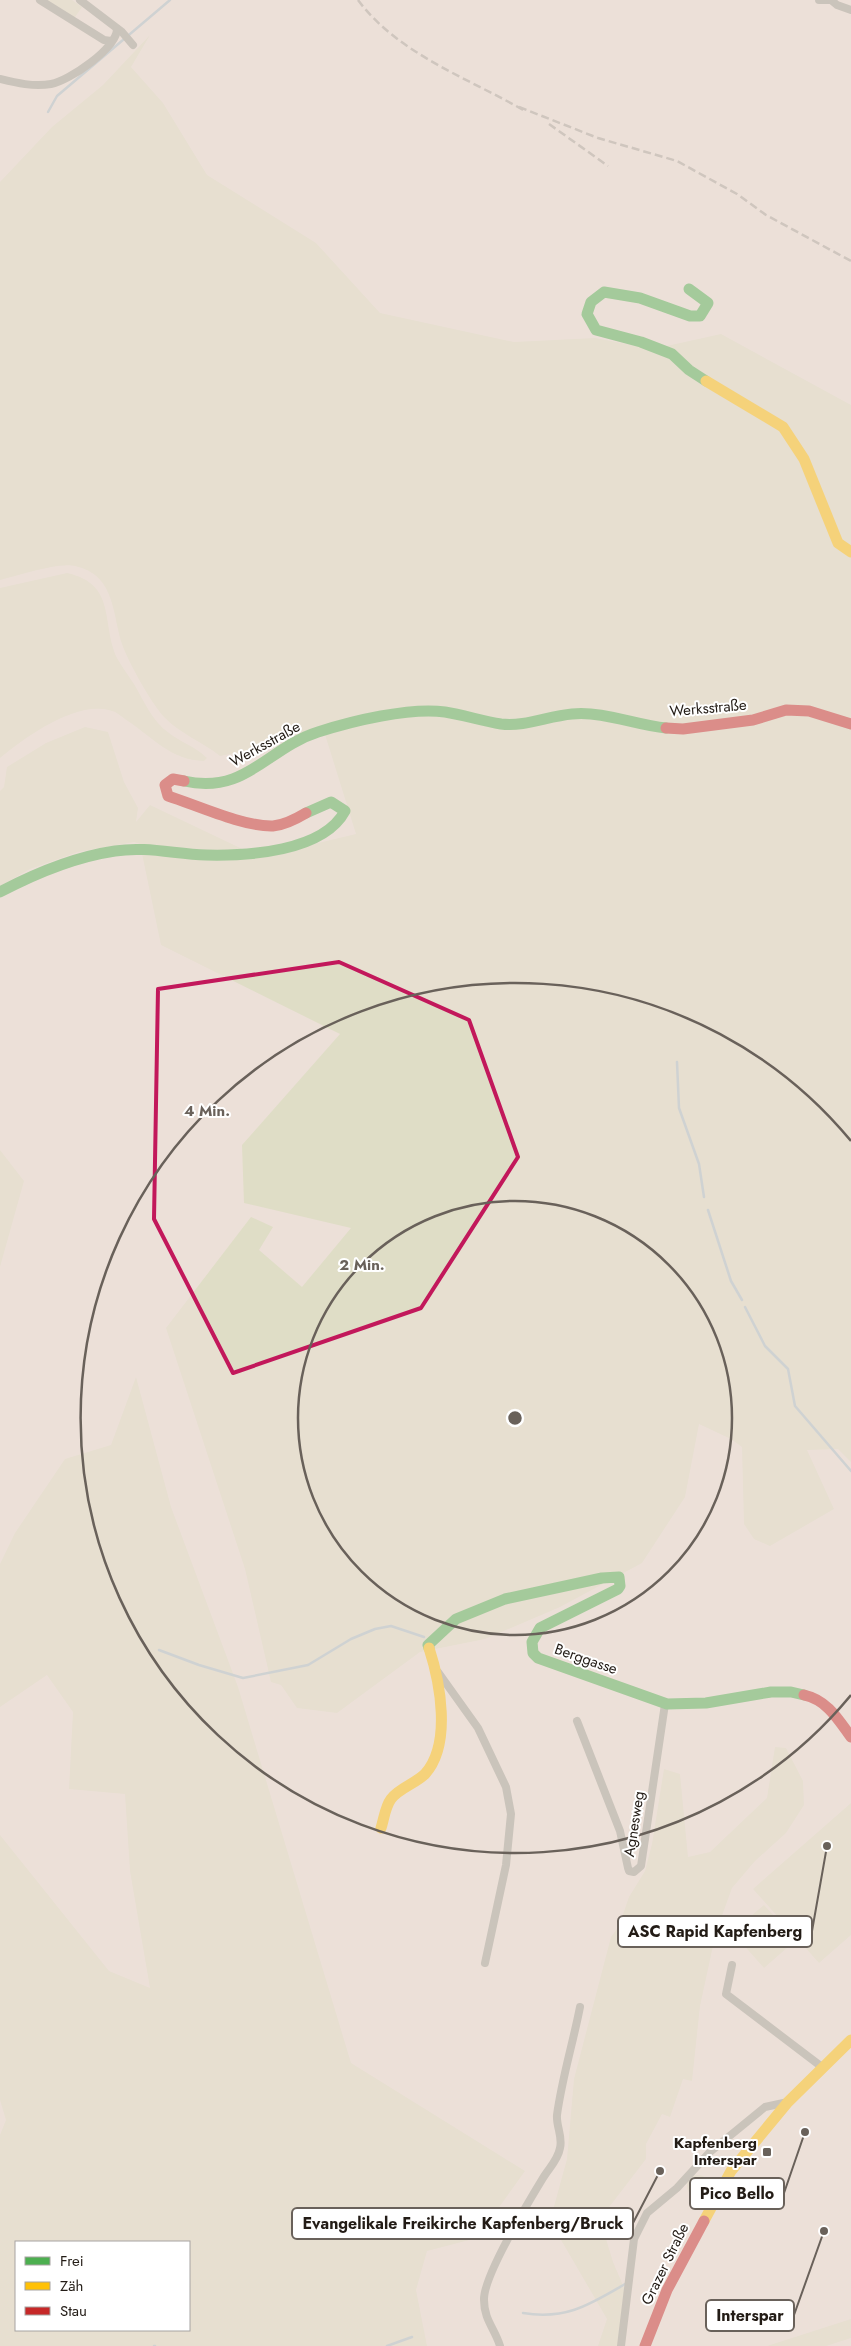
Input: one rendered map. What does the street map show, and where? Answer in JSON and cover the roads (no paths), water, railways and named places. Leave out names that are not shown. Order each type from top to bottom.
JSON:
[{"type":"street","points":[[40,0],[104,40],[111,41]]},
{"type":"street","points":[[80,0],[119,30],[130,42]]},
{"type":"street","points":[[819,0],[832,0],[837,5],[851,10]]},
{"type":"street","points":[[0,79],[41,85],[63,81],[102,52],[115,38],[119,30]]},
{"type":"street","points":[[689,289],[708,304],[700,316],[690,316],[640,298],[604,292],[591,302],[587,314],[596,330],[641,342],[672,354],[689,370],[738,402],[783,427],[804,459],[838,543],[851,552]]},
{"type":"street","name":"Werksstraße","points":[[0,892],[58,865],[114,850],[145,849],[205,855],[241,855],[282,848],[312,840],[340,824],[345,811],[331,802],[313,808],[294,820],[274,826],[249,823],[168,796],[165,785],[173,779],[200,786],[225,782],[252,771],[300,738],[322,731],[413,710],[444,712],[502,724],[526,723],[573,714],[608,716],[658,727],[683,729],[753,720],[786,710],[793,710],[809,711],[851,724]]},
{"type":"street","name":"Berggasse","points":[[381,1828],[391,1799],[427,1772],[438,1742],[442,1706],[437,1671],[428,1645],[456,1618],[505,1599],[593,1580],[619,1577],[621,1582],[618,1589],[540,1628],[532,1642],[533,1653],[538,1658],[666,1704],[682,1705],[767,1693],[800,1694],[817,1699],[829,1708],[851,1737]]},
{"type":"street","name":"Berggasse","points":[[437,1671],[478,1728],[506,1787],[511,1814],[506,1865],[484,1962]]},
{"type":"street","name":"Agnesweg","points":[[577,1721],[620,1831],[629,1871],[634,1872],[641,1866],[666,1704]]},
{"type":"street","points":[[732,1965],[726,1994],[822,2067]]},
{"type":"street","points":[[500,2346],[486,2319],[484,2298],[497,2261],[544,2176],[557,2159],[561,2147],[557,2118],[562,2082],[571,2052],[580,2007]]},
{"type":"street","name":"Grazer Straße","points":[[645,2346],[667,2290],[724,2184],[737,2164],[788,2102],[851,2040]]},
{"type":"street","name":"Grazer Straße","points":[[621,2346],[634,2239],[647,2213],[677,2188],[710,2152],[765,2107],[788,2102]]},
{"type":"waterway","points":[[48,112],[57,96],[170,0]]},
{"type":"waterway","points":[[677,1062],[679,1108],[699,1164],[704,1197]]},
{"type":"waterway","points":[[708,1210],[731,1281],[742,1300]]},
{"type":"waterway","points":[[745,1307],[765,1346],[788,1369],[795,1406],[851,1471]]},
{"type":"waterway","points":[[159,1650],[199,1665],[243,1678],[308,1665],[351,1639],[375,1629],[391,1626],[424,1637]]},
{"type":"waterway","points":[[523,2313],[552,2314],[577,2309],[625,2284]]},
{"type":"waterway","points":[[387,2346],[412,2337]]},
{"type":"railway","points":[[358,0],[374,19],[413,50],[525,111]]},
{"type":"railway","points":[[519,107],[598,138],[677,161],[737,194],[766,215],[851,261]]},
{"type":"railway","points":[[549,124],[608,166]]},
{"type":"place","name":"ASC Rapid Kapfenberg","points":[[827,1846]]},
{"type":"place","name":"Pico Bello","points":[[805,2132]]},
{"type":"place","name":"Kapfenberg Interspar","points":[[767,2152]]},
{"type":"place","name":"Evangelikale Freikirche Kapfenberg/Bruck","points":[[660,2171]]},
{"type":"place","name":"Interspar","points":[[824,2231]]}]
